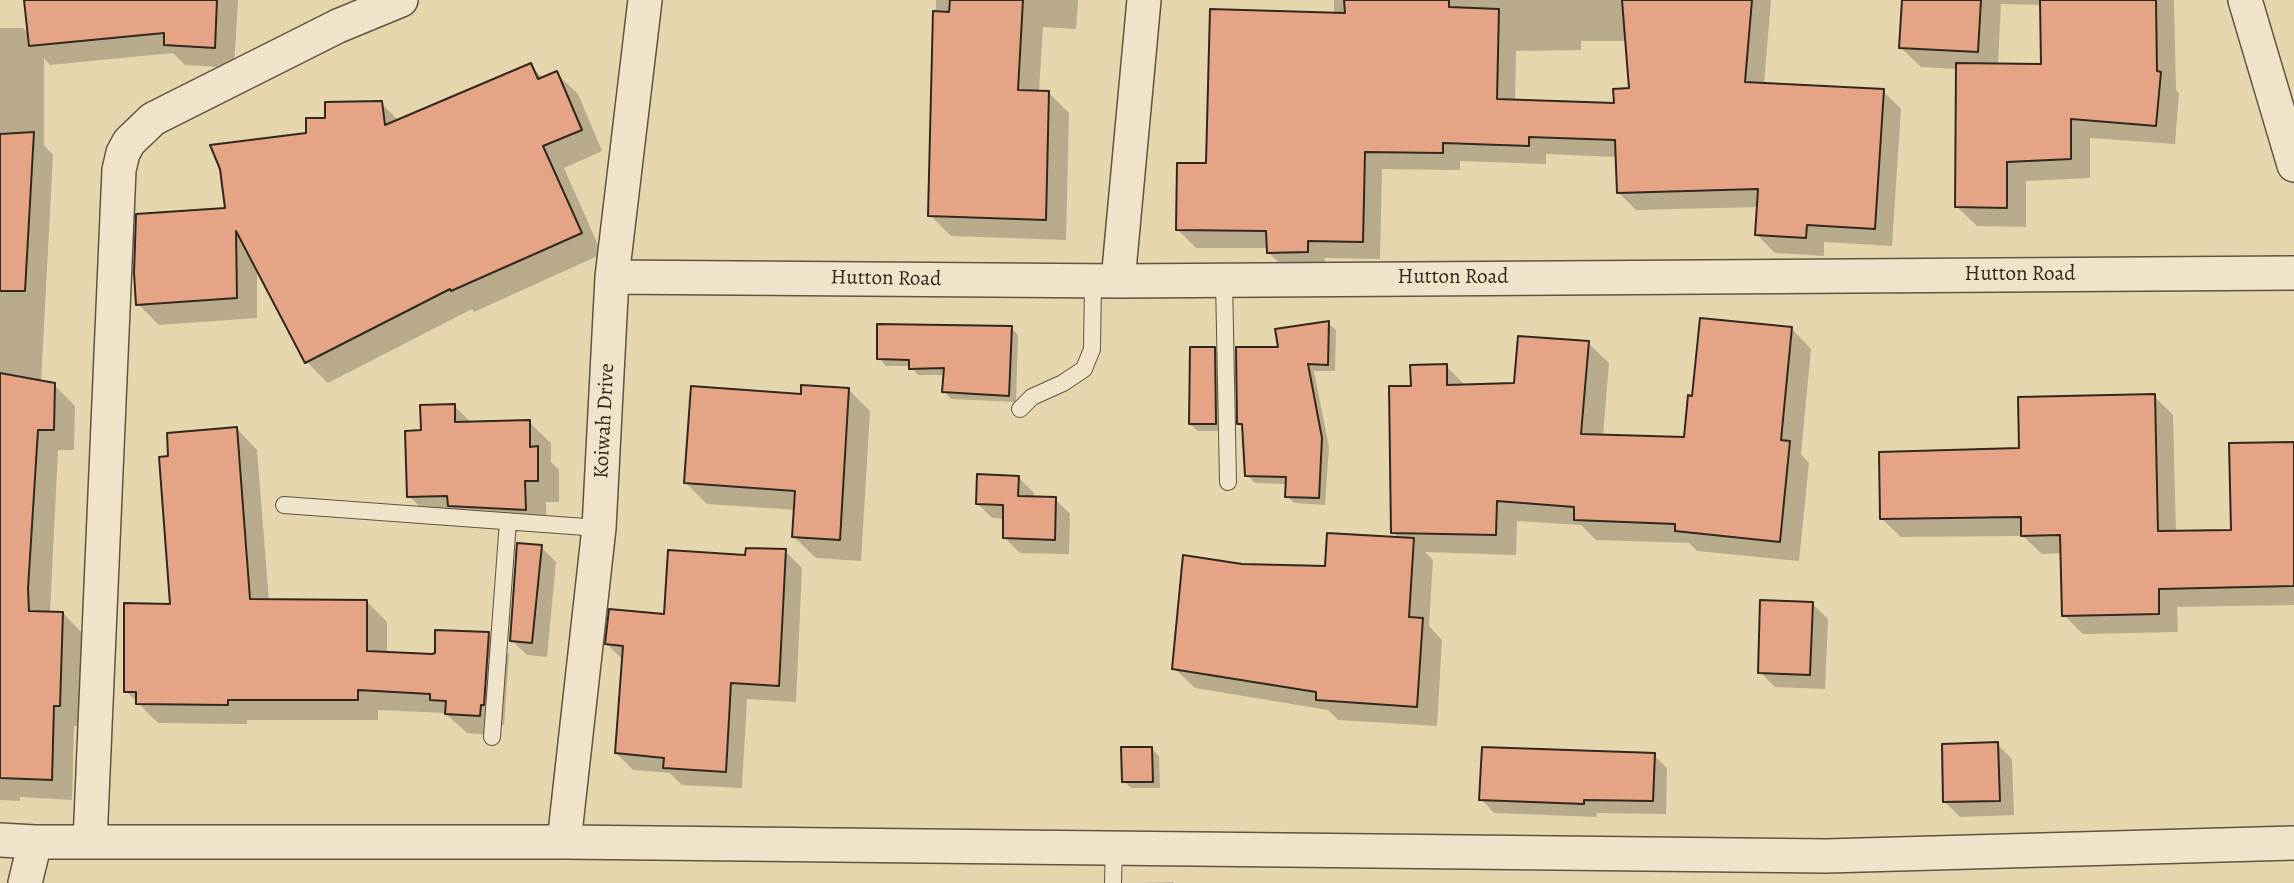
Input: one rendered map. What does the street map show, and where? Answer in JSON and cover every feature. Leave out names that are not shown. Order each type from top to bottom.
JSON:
[{"type":"street","points":[[90,842],[119,170],[123,153],[129,142],[153,119],[338,26],[401,0]]},
{"type":"street","name":"Koiwah Drive","points":[[564,842],[599,527],[612,276],[645,0]]},
{"type":"street","points":[[1105,281],[1144,0]]},
{"type":"street","points":[[2245,0],[2294,165]]},
{"type":"street","name":"Hutton Road","points":[[612,276],[1105,281],[2294,273]]},
{"type":"street","points":[[0,840],[1114,848],[1826,870],[2294,844]]},
{"type":"street","points":[[25,883],[35,842]]},
{"type":"lane","points":[[1224,280],[1227,482]]},
{"type":"lane","points":[[1020,410],[1032,397],[1063,383],[1084,369],[1091,349],[1105,281]]},
{"type":"lane","points":[[284,505],[599,527]]},
{"type":"lane","points":[[492,737],[508,521]]},
{"type":"lane","points":[[1114,848],[1114,883]]},
{"type":"building","points":[[24,0],[217,0],[215,48],[164,45],[164,33],[29,46]]},
{"type":"building","points":[[950,0],[1023,0],[1018,90],[1049,91],[1046,220],[928,216],[933,11],[949,12]]},
{"type":"building","points":[[1344,0],[1449,0],[1449,7],[1499,9],[1497,99],[1614,103],[1613,89],[1629,88],[1622,0],[1752,0],[1745,82],[1884,89],[1875,229],[1807,225],[1806,238],[1755,235],[1758,189],[1617,193],[1615,140],[1529,137],[1529,146],[1443,143],[1443,153],[1365,152],[1363,242],[1308,241],[1308,252],[1267,253],[1266,231],[1176,230],[1177,163],[1206,163],[1210,9],[1345,13]]},
{"type":"building","points":[[1902,0],[1981,0],[1978,52],[1899,48]]},
{"type":"building","points":[[2040,0],[2156,0],[2157,71],[2161,72],[2156,126],[2071,119],[2071,159],[2007,162],[2007,208],[1955,207],[1956,63],[2041,64]]},
{"type":"building","points":[[531,63],[538,79],[557,71],[582,130],[543,146],[582,233],[451,291],[450,289],[305,363],[236,231],[237,298],[136,305],[136,214],[225,208],[220,169],[210,145],[306,133],[306,118],[325,118],[325,102],[382,101],[385,125]]},
{"type":"building","points":[[34,132],[25,291],[0,291],[0,134]]},
{"type":"building","points":[[1700,318],[1792,327],[1781,440],[1790,441],[1780,542],[1675,531],[1675,524],[1574,520],[1574,507],[1497,501],[1496,535],[1391,533],[1389,386],[1411,386],[1410,365],[1447,364],[1447,385],[1514,383],[1518,336],[1589,341],[1581,434],[1684,437],[1688,395],[1692,396]]},
{"type":"building","points":[[1329,321],[1328,365],[1308,364],[1322,438],[1319,498],[1285,497],[1286,477],[1245,476],[1242,424],[1237,424],[1236,347],[1278,347],[1275,329]]},
{"type":"building","points":[[877,324],[1012,326],[1009,396],[942,392],[944,368],[909,369],[909,360],[877,359]]},
{"type":"building","points":[[1190,347],[1215,347],[1216,424],[1189,424]]},
{"type":"building","points":[[0,373],[55,383],[54,430],[38,430],[28,589],[29,611],[63,612],[60,706],[54,706],[52,780],[0,778]]},
{"type":"building","points":[[801,385],[849,388],[840,540],[792,537],[795,491],[684,483],[691,386],[801,394]]},
{"type":"building","points":[[2155,394],[2158,531],[2231,530],[2229,443],[2294,442],[2294,586],[2159,589],[2159,614],[2062,616],[2060,535],[2021,536],[2021,517],[1880,519],[1879,452],[2019,448],[2018,397]]},
{"type":"building","points":[[455,404],[455,422],[530,420],[530,447],[538,446],[538,481],[525,481],[526,510],[448,506],[447,496],[407,497],[405,431],[421,430],[420,405]]},
{"type":"building","points":[[237,427],[250,599],[367,600],[367,651],[432,654],[435,653],[435,630],[489,632],[484,705],[481,705],[480,716],[445,714],[446,701],[430,700],[430,694],[358,690],[358,700],[228,700],[228,705],[136,704],[136,692],[124,692],[124,603],[170,604],[159,457],[168,456],[167,433]]},
{"type":"building","points":[[977,474],[1019,476],[1018,496],[1056,497],[1055,540],[1003,538],[1003,505],[976,504]]},
{"type":"building","points":[[1327,533],[1414,538],[1409,617],[1423,618],[1417,707],[1316,700],[1316,692],[1172,669],[1183,555],[1242,564],[1325,566]]},
{"type":"building","points":[[517,543],[542,545],[532,643],[510,641]]},
{"type":"building","points":[[746,548],[786,549],[779,686],[731,683],[726,772],[663,768],[664,758],[615,753],[623,646],[605,644],[609,609],[664,614],[668,550],[745,555]]},
{"type":"building","points":[[1760,600],[1813,602],[1810,675],[1758,673]]},
{"type":"building","points":[[1998,742],[2000,801],[1943,802],[1942,744]]},
{"type":"building","points":[[1121,747],[1152,747],[1153,782],[1122,782]]},
{"type":"building","points":[[1482,747],[1655,753],[1653,801],[1584,800],[1584,804],[1479,800]]}]
